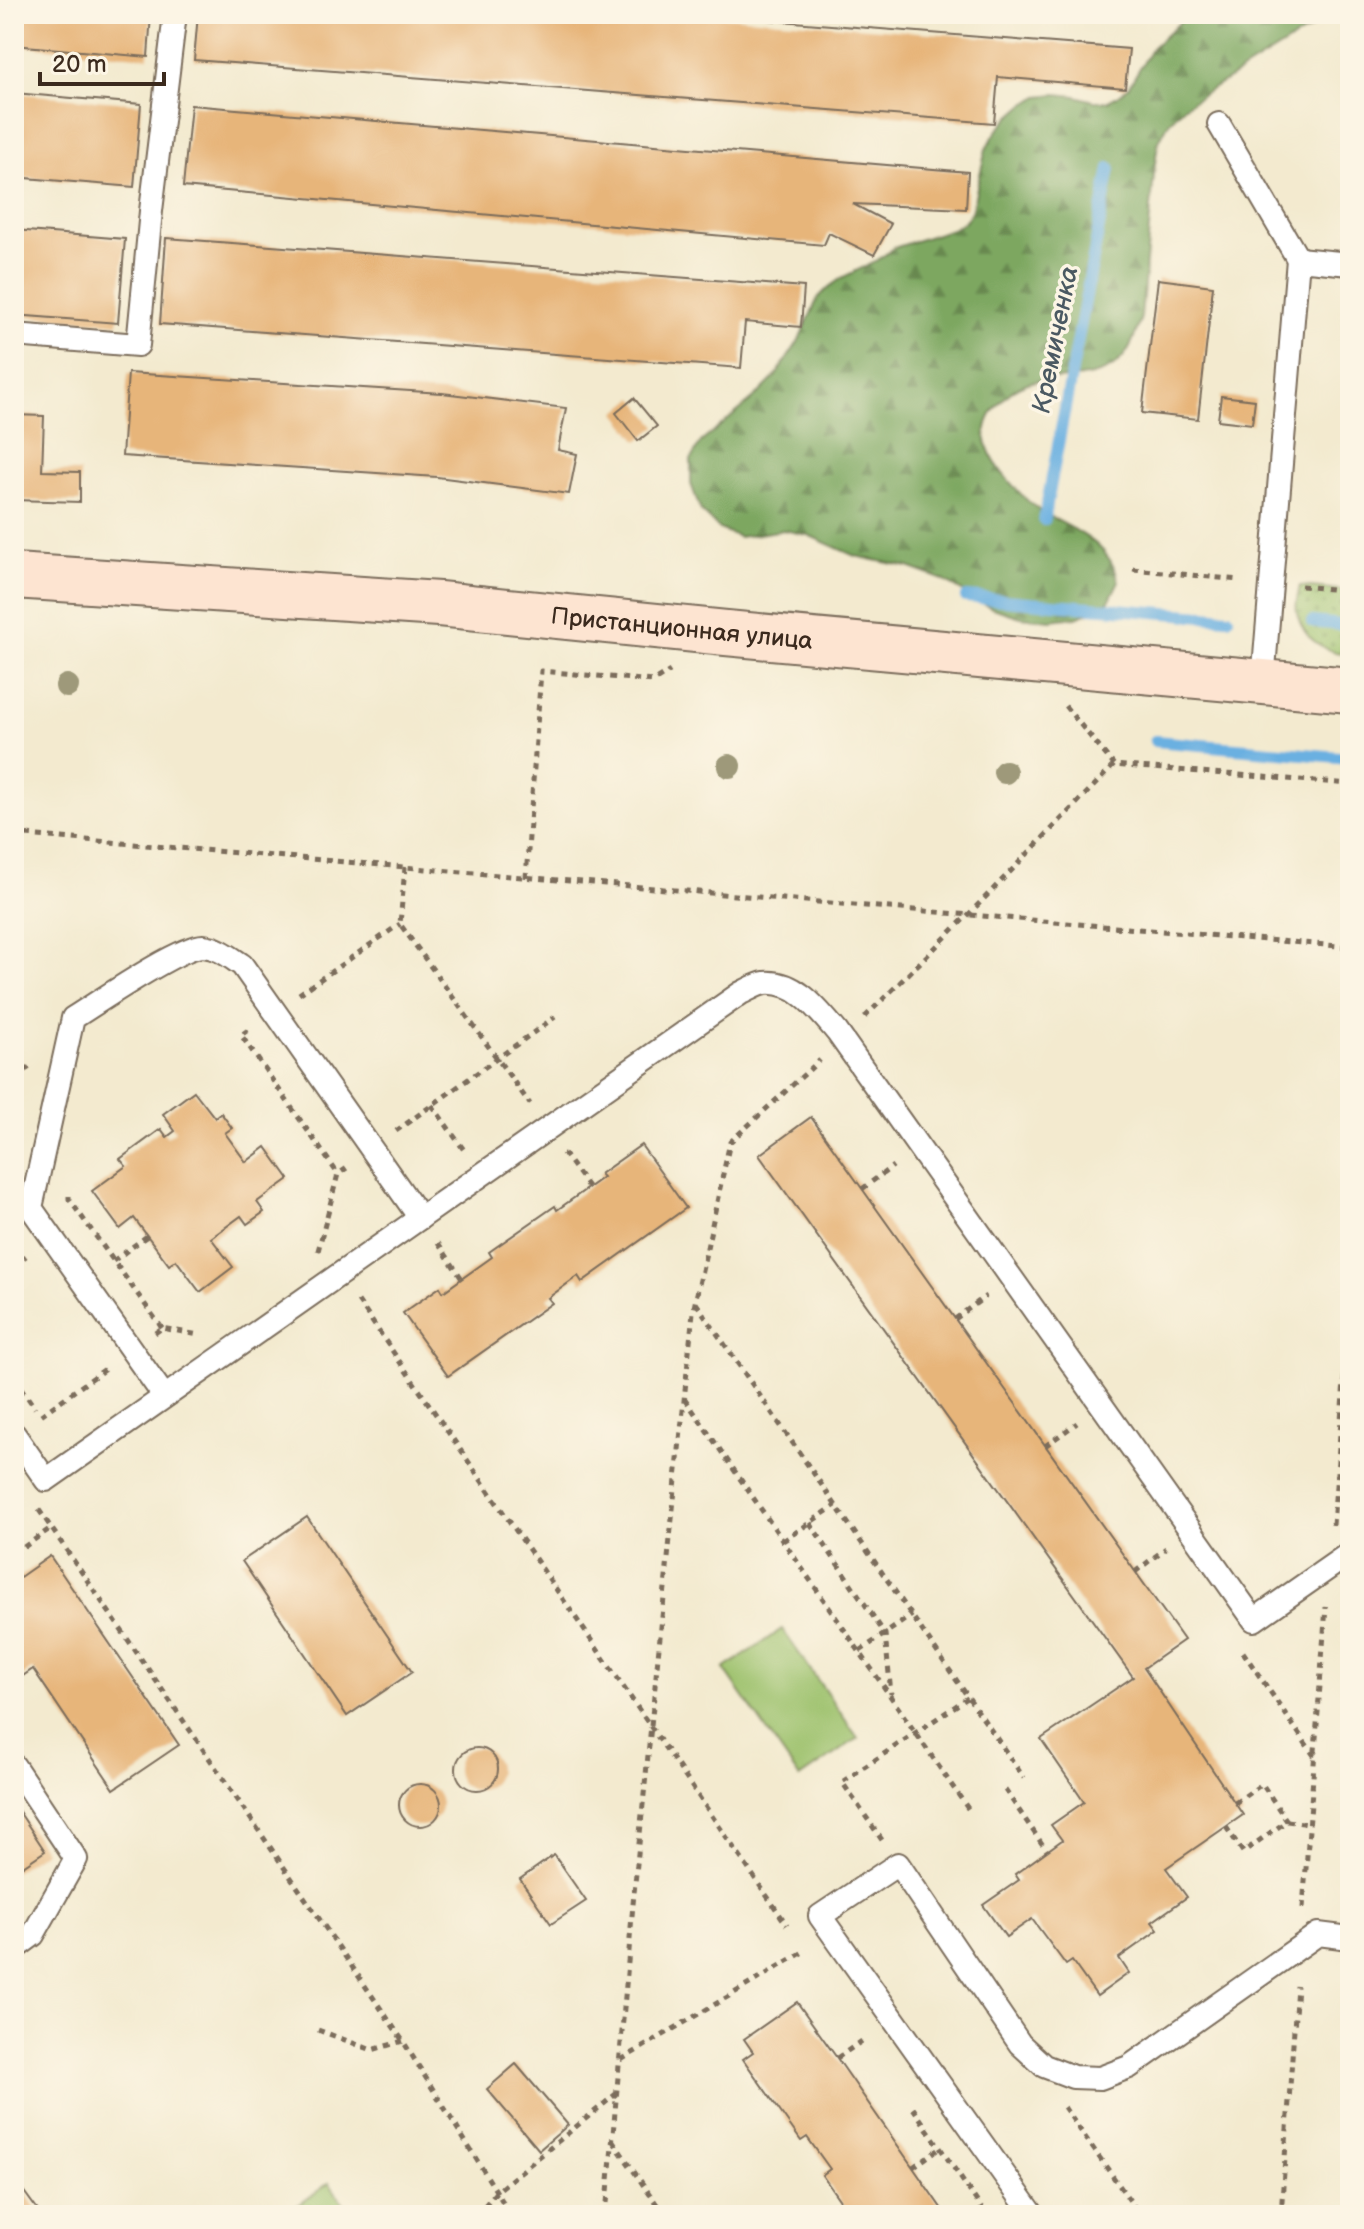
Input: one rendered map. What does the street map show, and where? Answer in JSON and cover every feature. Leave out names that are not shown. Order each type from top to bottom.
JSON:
[{"type":"main road","name":"Пристанционная улица","points":[[14,576],[439,604],[1350,690]]},
{"type":"lane","points":[[14,335],[138,345],[175,14]]},
{"type":"lane","points":[[1219,124],[1298,259],[1263,681]]},
{"type":"lane","points":[[1298,259],[1350,264]]},
{"type":"lane","points":[[164,1396],[31,1208],[73,1018],[178,954],[202,946],[221,951],[242,965],[420,1218]]},
{"type":"lane","points":[[14,1434],[46,1480],[741,993],[762,983],[782,984],[818,1009],[842,1039],[1254,1620],[1350,1553]]},
{"type":"lane","points":[[14,1766],[76,1859],[33,1935],[14,1949]]},
{"type":"lane","points":[[1033,2215],[820,1916],[898,1864],[1020,2044],[1044,2066],[1073,2077],[1100,2078],[1129,2067],[1318,1934],[1350,1938]]},
{"type":"path","points":[[526,878],[541,671],[654,681]]},
{"type":"path","points":[[606,2215],[651,1727],[695,1302],[730,1142],[842,1039],[1114,765],[1350,784]]},
{"type":"path","points":[[14,834],[1350,947]]},
{"type":"path","points":[[405,867],[400,924],[548,1128]]},
{"type":"path","points":[[316,1260],[338,1174],[555,1017]]},
{"type":"path","points":[[432,1105],[481,1174]]},
{"type":"path","points":[[561,1150],[589,1188]]},
{"type":"path","points":[[862,1189],[898,1162]]},
{"type":"path","points":[[72,1185],[69,1199],[162,1328],[207,1336]]},
{"type":"path","points":[[113,1261],[147,1236]]},
{"type":"path","points":[[435,1239],[462,1279]]},
{"type":"path","points":[[339,1274],[796,1938]]},
{"type":"path","points":[[955,1319],[991,1293]]},
{"type":"path","points":[[695,1302],[1024,1778]]},
{"type":"path","points":[[1281,2215],[1350,1303]]},
{"type":"path","points":[[41,1415],[162,1328]]},
{"type":"path","points":[[684,1399],[971,1813]]},
{"type":"path","points":[[1045,1446],[1080,1420]]},
{"type":"path","points":[[783,1541],[836,1505]]},
{"type":"path","points":[[36,1506],[403,2041],[511,2215]]},
{"type":"path","points":[[810,1523],[885,1634],[892,1697]]},
{"type":"path","points":[[14,1554],[51,1528]]},
{"type":"path","points":[[1135,1572],[1169,1546]]},
{"type":"path","points":[[860,1651],[912,1615]]},
{"type":"path","points":[[1240,1647],[1315,1757]]},
{"type":"path","points":[[898,1864],[842,1782],[969,1697]]},
{"type":"path","points":[[1235,1803],[1262,1784],[1287,1821]]},
{"type":"path","points":[[1005,1790],[1047,1851]]},
{"type":"path","points":[[1226,1827],[1243,1852],[1287,1821],[1310,1824]]},
{"type":"path","points":[[620,2060],[805,1951],[813,1963]]},
{"type":"path","points":[[318,2030],[372,2050],[403,2041]]},
{"type":"path","points":[[837,2058],[865,2039],[873,2051]]},
{"type":"path","points":[[477,2215],[496,2192],[617,2093]]},
{"type":"path","points":[[907,2099],[986,2215]]},
{"type":"path","points":[[1063,2105],[1140,2215]]},
{"type":"path","points":[[613,2140],[664,2215]]},
{"type":"path","points":[[913,2167],[940,2148]]},
{"type":"green space","points":[[1189,14],[1334,14],[1185,106],[1169,122],[1158,143],[1155,163],[1141,317],[1128,350],[1120,360],[1099,373],[1040,380],[1020,386],[999,403],[987,424],[987,446],[992,457],[1019,492],[1039,510],[1090,540],[1108,557],[1119,581],[1109,601],[1076,617],[1051,620],[1021,617],[992,608],[941,579],[908,567],[855,556],[808,535],[784,530],[739,537],[719,529],[701,511],[691,484],[691,459],[701,442],[775,377],[798,342],[818,298],[843,277],[875,262],[894,248],[963,223],[971,213],[986,149],[1009,118],[1039,96],[1056,94],[1108,101],[1122,93],[1152,48]]},
{"type":"green space","points":[[1300,586],[1350,591],[1350,655],[1332,651],[1309,637],[1296,609]]},
{"type":"green space","points":[[782,1629],[858,1738],[800,1778],[724,1669]]},
{"type":"green space","points":[[329,2183],[352,2215],[285,2215]]},
{"type":"building","points":[[14,14],[151,14],[148,57],[14,45]]},
{"type":"building","points":[[198,14],[694,14],[1129,49],[1125,88],[998,77],[994,123],[194,60]]},
{"type":"building","points":[[14,93],[141,104],[134,187],[14,177]]},
{"type":"building","points":[[191,105],[968,172],[966,209],[853,204],[891,224],[874,255],[829,233],[824,245],[183,187]]},
{"type":"building","points":[[14,230],[125,239],[118,323],[14,315]]},
{"type":"building","points":[[166,238],[804,287],[801,327],[745,322],[741,368],[160,324]]},
{"type":"building","points":[[1158,279],[1213,286],[1198,419],[1142,413]]},
{"type":"building","points":[[128,373],[442,393],[566,408],[558,450],[577,454],[569,494],[437,477],[122,456]]},
{"type":"building","points":[[1221,396],[1255,400],[1252,424],[1218,420]]},
{"type":"building","points":[[634,398],[657,426],[638,441],[616,413]]},
{"type":"building","points":[[14,415],[44,416],[42,471],[80,472],[80,502],[14,500]]},
{"type":"building","points":[[194,1091],[215,1118],[221,1113],[232,1128],[225,1133],[246,1162],[266,1147],[289,1179],[257,1202],[264,1212],[247,1224],[241,1216],[211,1238],[233,1267],[200,1292],[176,1260],[169,1265],[134,1218],[120,1229],[92,1191],[126,1166],[120,1159],[161,1129],[167,1137],[175,1131],[163,1114]]},
{"type":"building","points":[[811,1117],[1184,1640],[1144,1668],[1243,1815],[1166,1868],[1187,1897],[1152,1922],[1158,1930],[1119,1958],[1129,1973],[1097,1996],[1072,1961],[1066,1965],[1032,1919],[1006,1937],[983,1905],[1019,1880],[1015,1874],[1062,1840],[1051,1825],[1084,1802],[1041,1739],[1133,1677],[759,1155]]},
{"type":"building","points":[[641,1145],[686,1208],[582,1282],[578,1276],[548,1298],[552,1303],[448,1376],[403,1313],[440,1287],[443,1292],[492,1257],[489,1252],[555,1206],[557,1210]]},
{"type":"building","points":[[307,1517],[412,1672],[347,1716],[242,1561]]},
{"type":"building","points":[[50,1556],[179,1745],[114,1789],[33,1669],[14,1682],[14,1652],[18,1649],[14,1643],[14,1569],[20,1577]]},
{"type":"building","points":[[477,1748],[492,1754],[498,1769],[492,1784],[477,1790],[462,1784],[456,1769],[462,1754]]},
{"type":"building","points":[[420,1784],[435,1790],[441,1805],[435,1820],[420,1826],[405,1820],[399,1805],[405,1790]]},
{"type":"building","points":[[14,1804],[45,1851],[14,1872]]},
{"type":"building","points":[[554,1855],[586,1901],[551,1924],[520,1879]]},
{"type":"building","points":[[797,2002],[946,2215],[850,2215],[822,2175],[830,2169],[807,2137],[801,2141],[743,2059],[753,2052],[744,2039]]},
{"type":"building","points":[[516,2064],[568,2125],[539,2150],[487,2089]]},
{"type":"building","points":[[20,2186],[41,2215],[14,2215],[14,2190]]},
{"type":"waterway","name":"Кремиченка","points":[[1044,520],[1110,168]]},
{"type":"waterway","points":[[966,597],[1228,618]]},
{"type":"waterway","points":[[1312,622],[1350,626]]},
{"type":"waterway","points":[[1155,741],[1350,758]]}]
